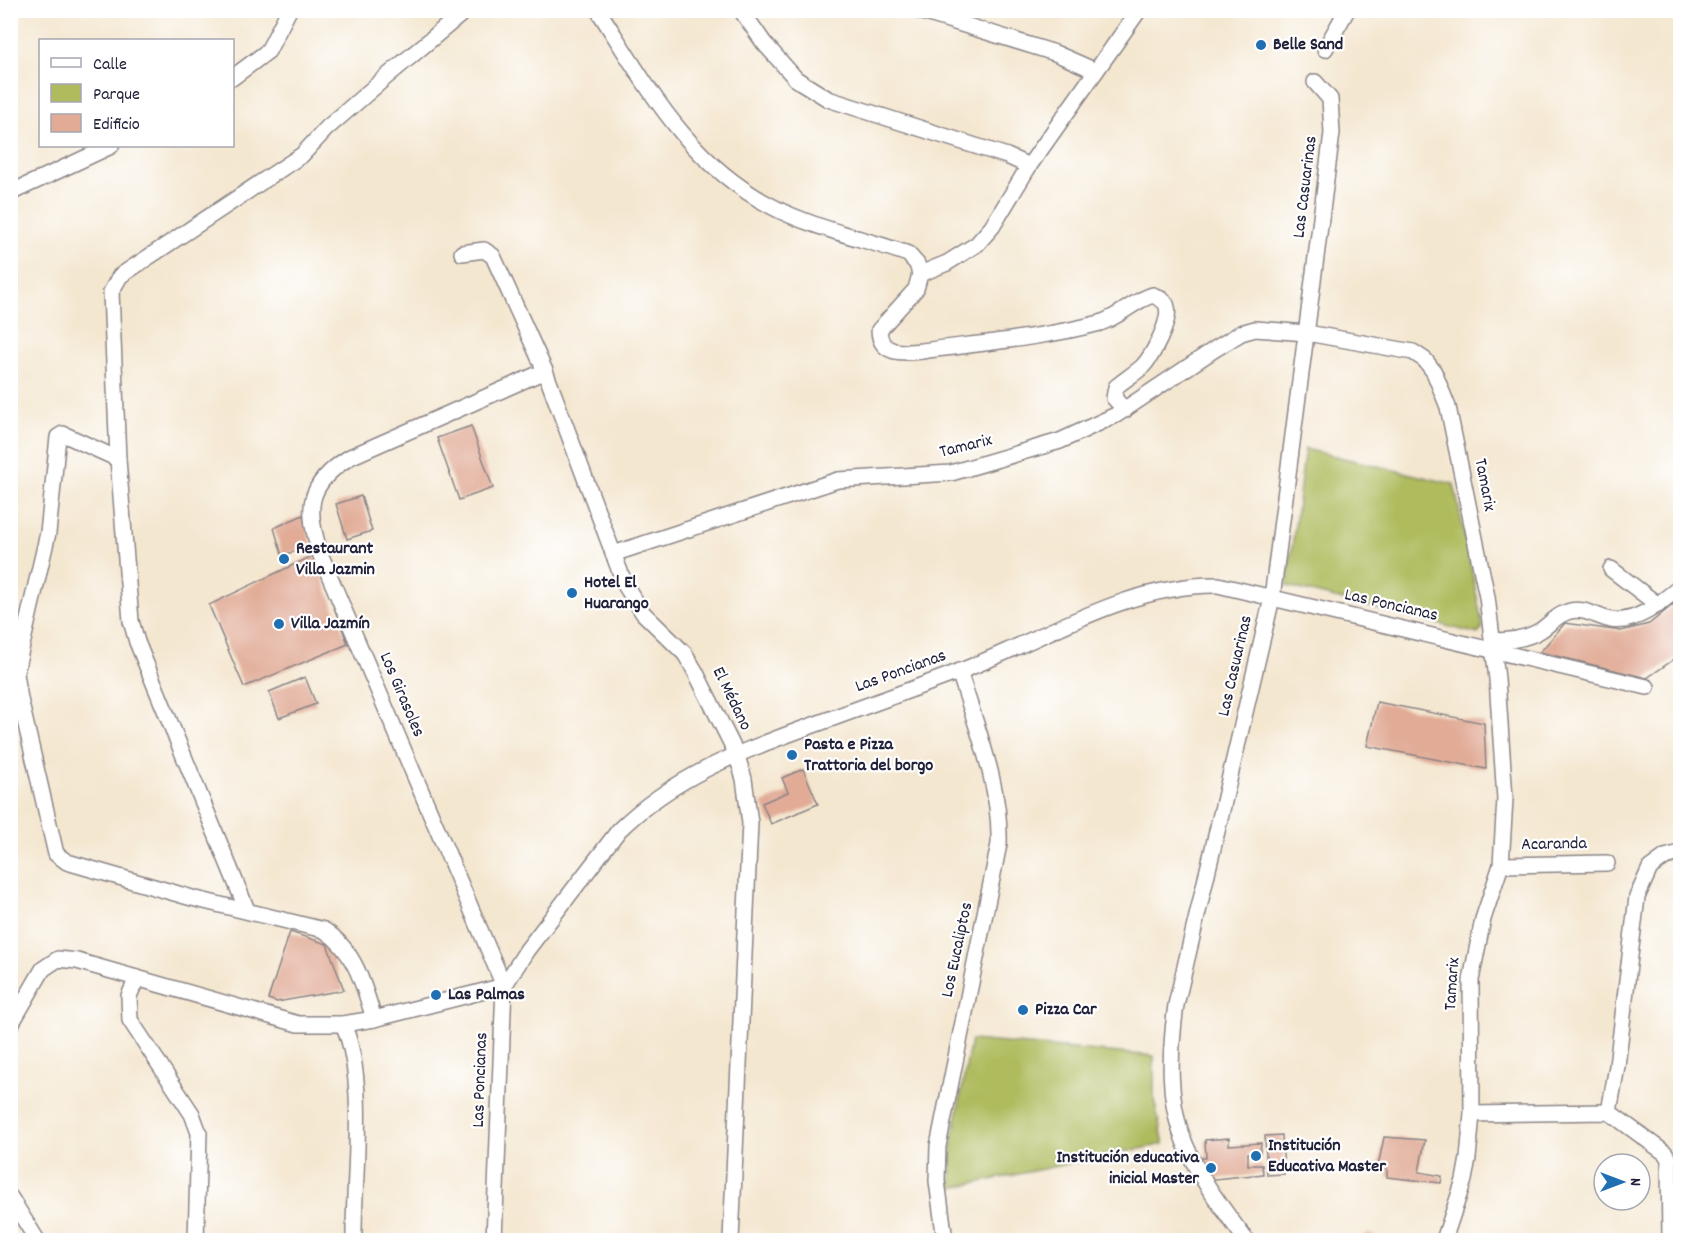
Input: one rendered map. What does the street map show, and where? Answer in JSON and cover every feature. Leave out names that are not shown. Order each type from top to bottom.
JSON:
[{"type":"street","points":[[234,76],[268,51],[288,10]]},
{"type":"street","points":[[247,910],[136,642],[130,621],[118,459],[111,292],[120,276],[302,155],[352,106],[466,10]]},
{"type":"street","points":[[598,10],[677,130],[707,163],[771,207],[908,255],[917,264],[920,274],[916,289],[879,330],[879,340],[888,350],[904,353],[1051,333],[1103,322],[1141,298],[1154,295],[1162,300],[1167,307],[1166,319],[1154,352],[1143,366],[1116,387],[1114,398],[1125,410]]},
{"type":"street","points":[[741,10],[764,43],[796,79],[828,99],[1006,156],[1029,166]]},
{"type":"street","points":[[916,10],[1055,53],[1096,71]]},
{"type":"street","points":[[920,274],[947,263],[977,244],[992,227],[1029,166],[1139,10]]},
{"type":"street","points":[[1325,50],[1347,10]]},
{"type":"street","name":"Las Casuarinas","points":[[1246,1240],[1219,1204],[1187,1153],[1173,1103],[1170,1046],[1176,1005],[1272,598],[1332,134],[1330,99],[1315,82]]},
{"type":"street","points":[[10,193],[109,147]]},
{"type":"street","name":"El Médano","points":[[462,253],[484,250],[493,256],[544,370],[613,554],[634,600],[690,663],[736,753],[744,779],[750,823],[731,1240]]},
{"type":"street","name":"Tamarix","points":[[613,554],[838,480],[951,473],[1060,441],[1125,410],[1241,333],[1255,329],[1307,333],[1413,352],[1425,360],[1434,372],[1448,406],[1487,597],[1504,765],[1501,865],[1483,919],[1470,980],[1472,1114],[1464,1180],[1444,1240]]},
{"type":"street","name":"Los Girasoles","points":[[504,986],[321,556],[314,533],[310,506],[325,475],[350,457],[544,370]]},
{"type":"street","points":[[118,459],[72,437],[63,434],[58,437],[48,533],[16,674],[56,854],[67,862],[192,898],[306,924],[336,937],[359,974],[374,1019]]},
{"type":"street","points":[[1611,569],[1658,605]]},
{"type":"street","name":"Las Poncianas","points":[[494,1240],[504,986],[527,950],[619,830],[636,813],[688,777],[736,753],[959,672],[1153,592],[1196,585],[1218,585],[1492,645],[1647,687]]},
{"type":"street","points":[[1492,645],[1539,632],[1561,615],[1574,610],[1586,610],[1605,618],[1621,620],[1658,605],[1680,587]]},
{"type":"street","name":"Los Eucaliptos","points":[[945,1240],[937,1181],[938,1146],[999,844],[1000,822],[994,788],[959,672]]},
{"type":"street","points":[[1609,1112],[1617,1066],[1637,897],[1650,868],[1665,857],[1680,853]]},
{"type":"street","name":"Acaranda","points":[[1501,865],[1607,863]]},
{"type":"street","points":[[10,1026],[43,969],[58,959],[77,961],[298,1024],[343,1024],[374,1019],[504,986]]},
{"type":"street","points":[[137,978],[129,996],[129,1020],[192,1114],[199,1133],[196,1240]]},
{"type":"street","points":[[343,1024],[349,1038],[356,1082],[354,1240]]},
{"type":"street","points":[[1472,1114],[1609,1112],[1665,1153],[1669,1159],[1670,1240]]},
{"type":"street","points":[[10,1197],[37,1240]]},
{"type":"green space","points":[[1305,449],[1454,484],[1483,627],[1478,634],[1287,586]]},
{"type":"green space","points":[[971,1040],[1154,1056],[1154,1100],[1164,1144],[951,1188],[952,1142]]},
{"type":"building","points":[[471,426],[493,488],[459,500],[437,438]]},
{"type":"building","points":[[361,496],[372,531],[347,539],[336,504]]},
{"type":"building","points":[[303,515],[312,547],[282,555],[274,528]]},
{"type":"building","name":"Villa Jazmín","points":[[314,555],[348,644],[244,687],[209,605]]},
{"type":"building","points":[[1680,599],[1680,655],[1647,678],[1540,652],[1565,623],[1621,631],[1649,624]]},
{"type":"building","points":[[305,677],[316,704],[279,718],[269,692]]},
{"type":"building","points":[[1377,702],[1484,723],[1486,769],[1367,746]]},
{"type":"building","points":[[803,769],[818,804],[771,824],[762,803],[788,792],[782,778]]},
{"type":"building","points":[[290,932],[327,944],[344,990],[277,1002],[268,999]]},
{"type":"building","points":[[1282,1135],[1284,1174],[1267,1175],[1265,1136]]},
{"type":"building","points":[[1384,1137],[1425,1140],[1419,1172],[1442,1176],[1441,1183],[1387,1177],[1387,1168],[1378,1166]]},
{"type":"building","points":[[1229,1138],[1229,1145],[1261,1143],[1260,1153],[1248,1153],[1248,1165],[1262,1165],[1263,1174],[1205,1180],[1198,1158],[1206,1158],[1205,1140]]},
{"type":"building","points":[[1367,1233],[1383,1240],[1363,1240]]},
{"type":"place","name":"Belle Sand","points":[[1261,45]]},
{"type":"place","name":"Restaurant Villa Jazmin","points":[[284,559]]},
{"type":"place","name":"Hotel El Huarango","points":[[572,593]]},
{"type":"place","name":"Villa Jazmín","points":[[279,624]]},
{"type":"place","name":"Pasta e Pizza Trattoria del borgo","points":[[792,755]]},
{"type":"place","name":"Las Palmas","points":[[436,995]]},
{"type":"place","name":"Pizza Car","points":[[1023,1010]]},
{"type":"place","name":"Institución Educativa Master","points":[[1256,1156]]},
{"type":"place","name":"Institución educativa inicial Master","points":[[1211,1168]]}]
